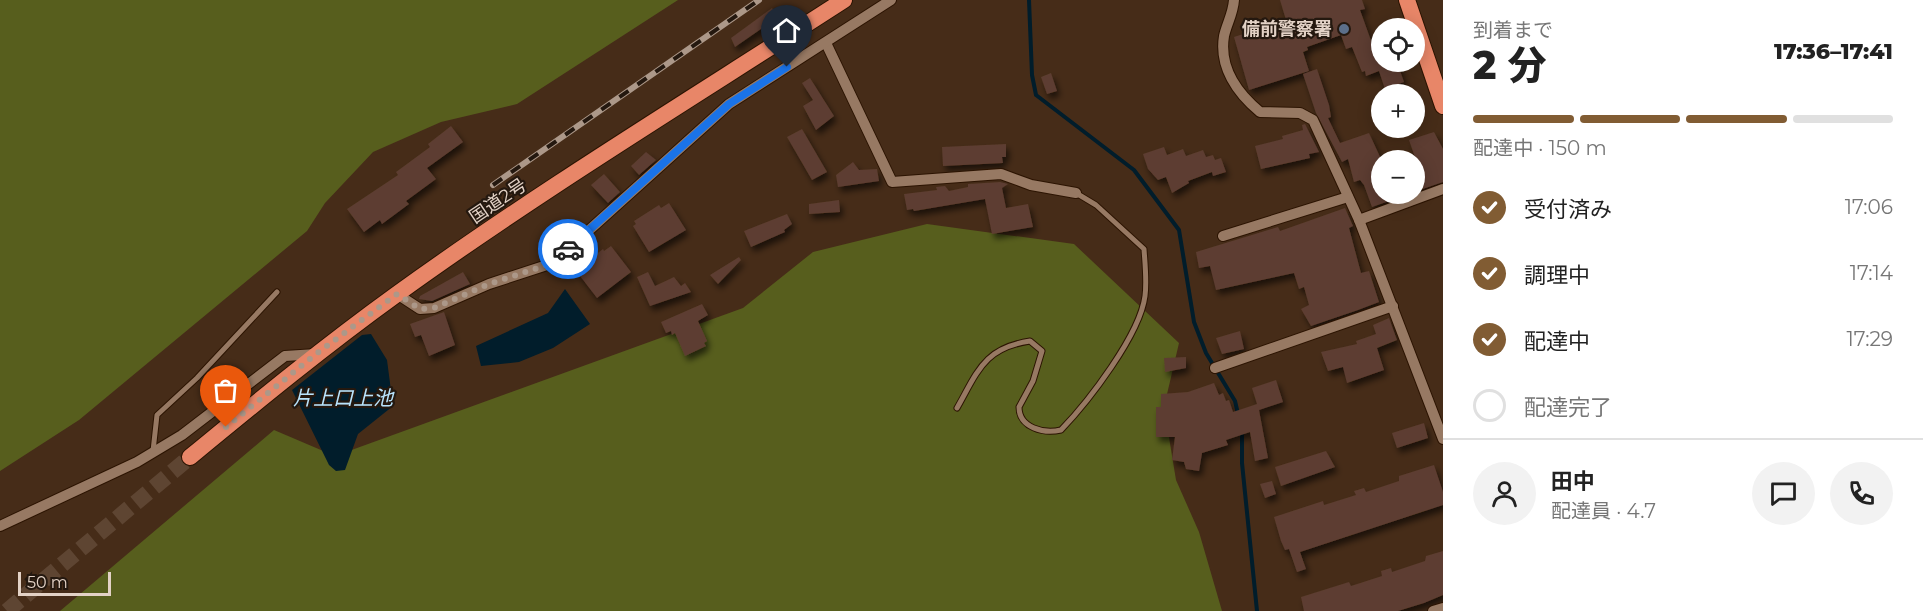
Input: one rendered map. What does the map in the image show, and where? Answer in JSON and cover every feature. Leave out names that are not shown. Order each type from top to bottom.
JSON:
[{"type":"highway","name":"国道2号","points":[[190,457],[316,354],[397,294],[533,201],[844,0]]},
{"type":"highway","points":[[1407,0],[1443,106]]},
{"type":"street","points":[[397,294],[420,309],[434,308],[550,262],[566,251],[729,104],[891,0]]},
{"type":"street","points":[[1234,0],[1233,13],[1225,33],[1222,54],[1236,89],[1260,112],[1300,113],[1313,120],[1359,220],[1443,439]]},
{"type":"street","points":[[826,43],[892,182],[1001,174],[1031,185],[1076,193]]},
{"type":"street","points":[[1359,220],[1443,189]]},
{"type":"street","points":[[1223,236],[1348,196]]},
{"type":"street","points":[[1215,369],[1393,306]]},
{"type":"street","points":[[0,526],[152,453],[182,435],[285,356],[316,354]]},
{"type":"street","points":[[1433,611],[1443,608]]},
{"type":"lane","points":[[957,408],[978,371],[992,354],[999,349],[1030,341],[1042,351],[1041,360],[1019,407],[1019,414],[1026,424],[1038,430],[1050,432],[1061,430],[1102,380],[1122,348],[1137,320],[1145,297],[1144,249],[1096,205],[1076,193]]},
{"type":"lane","points":[[152,453],[157,415],[214,361],[277,292]]},
{"type":"green space","points":[[0,0],[678,0],[517,104],[441,122],[373,152],[325,203],[307,231],[79,420],[0,471]]},
{"type":"green space","points":[[927,224],[1074,244],[1179,343],[1164,407],[1176,480],[1199,532],[1222,611],[60,611],[274,430],[335,456],[743,308],[813,252]]},
{"type":"water","points":[[565,289],[590,324],[553,348],[519,362],[481,366],[476,346],[548,313]]},
{"type":"water","name":"片上口上池","points":[[371,334],[387,360],[393,406],[358,434],[345,470],[336,471],[329,465],[292,390],[362,335]]},
{"type":"building","points":[[1280,0],[1362,0],[1365,9],[1360,10],[1371,41],[1371,72],[1376,72],[1366,76],[1365,71],[1362,72],[1352,47],[1346,49],[1341,35],[1307,47],[1308,50],[1303,52],[1309,71],[1249,90],[1234,37],[1286,20]]},
{"type":"building","points":[[772,8],[778,17],[735,47],[731,38]]},
{"type":"building","points":[[1317,69],[1329,105],[1331,117],[1328,118],[1340,143],[1369,133],[1377,150],[1371,150],[1371,204],[1381,204],[1372,207],[1364,185],[1360,180],[1354,182],[1348,159],[1342,162],[1316,113],[1303,74]]},
{"type":"building","points":[[1379,72],[1400,72],[1404,82],[1383,84]]},
{"type":"building","points":[[1051,73],[1057,91],[1047,94],[1041,77]]},
{"type":"building","points":[[810,78],[834,116],[816,130],[803,106],[813,100],[802,83]]},
{"type":"building","points":[[1305,124],[1319,152],[1309,154],[1310,158],[1261,169],[1255,146],[1283,139],[1282,136],[1303,130],[1302,125]]},
{"type":"building","points":[[451,126],[463,142],[427,168],[436,179],[406,201],[409,204],[382,224],[380,220],[364,232],[347,209],[398,175],[396,172],[430,147],[428,144]]},
{"type":"building","points":[[802,129],[827,172],[812,180],[787,137]]},
{"type":"building","points":[[1434,132],[1443,149],[1443,182],[1425,188],[1425,150],[1412,150],[1409,140],[1425,138],[1425,135]]},
{"type":"building","points":[[1006,144],[1006,157],[1002,157],[1003,163],[943,166],[942,147]]},
{"type":"building","points":[[1164,147],[1167,155],[1183,149],[1186,156],[1203,150],[1206,157],[1213,155],[1215,160],[1221,158],[1226,172],[1213,176],[1212,172],[1188,181],[1189,183],[1172,193],[1166,177],[1158,180],[1148,169],[1143,154]]},
{"type":"building","points":[[646,152],[656,160],[639,175],[631,166]]},
{"type":"building","points":[[853,162],[859,170],[877,169],[879,181],[838,187],[836,175]]},
{"type":"building","points":[[604,174],[620,192],[608,203],[591,185]]},
{"type":"building","points":[[1000,182],[1008,184],[1002,188],[1006,208],[1028,204],[1033,227],[992,234],[985,199],[914,211],[913,209],[907,210],[904,194],[937,190],[936,187],[945,186],[949,191],[968,187],[968,184]]},
{"type":"building","points":[[839,200],[840,212],[809,214],[809,204]]},
{"type":"building","points":[[669,203],[686,230],[649,252],[633,226],[636,224],[634,221],[659,205],[661,208]]},
{"type":"building","points":[[1345,208],[1353,226],[1349,228],[1361,273],[1369,271],[1379,302],[1311,326],[1301,309],[1309,305],[1304,287],[1299,289],[1294,273],[1216,290],[1210,266],[1199,268],[1196,252],[1278,227],[1280,231]]},
{"type":"building","points":[[787,214],[792,224],[784,230],[785,232],[751,247],[744,231]]},
{"type":"building","points":[[611,246],[631,272],[597,298],[577,272],[603,249],[604,251]]},
{"type":"building","points":[[739,257],[741,260],[718,284],[710,275]]},
{"type":"building","points":[[463,272],[470,284],[432,301],[419,299],[420,296]]},
{"type":"building","points":[[648,272],[655,286],[674,277],[681,286],[685,283],[691,292],[650,306],[637,277]]},
{"type":"building","points":[[702,304],[708,315],[698,321],[707,341],[704,343],[706,346],[685,356],[675,333],[672,335],[671,331],[666,333],[661,322]]},
{"type":"building","points":[[444,312],[455,345],[429,356],[421,335],[415,337],[410,324]]},
{"type":"building","points":[[1389,318],[1397,340],[1377,348],[1384,370],[1347,383],[1343,367],[1328,371],[1321,352],[1357,344],[1356,341],[1376,334],[1373,325]]},
{"type":"building","points":[[1240,331],[1244,349],[1222,354],[1216,338]]},
{"type":"building","points":[[1186,357],[1186,368],[1165,372],[1164,358]]},
{"type":"building","points":[[1276,380],[1283,402],[1259,410],[1268,458],[1255,461],[1250,432],[1226,440],[1228,445],[1202,453],[1199,471],[1186,469],[1184,462],[1172,460],[1175,437],[1156,437],[1156,407],[1161,407],[1161,394],[1188,392],[1214,383],[1219,395],[1223,393],[1226,401],[1229,400],[1233,412],[1257,404],[1252,388]]},
{"type":"building","points":[[1424,423],[1428,438],[1397,448],[1392,433]]},
{"type":"building","points":[[1326,451],[1335,467],[1281,486],[1275,467]]},
{"type":"building","points":[[1434,465],[1443,492],[1443,505],[1300,552],[1306,569],[1297,572],[1289,549],[1285,550],[1281,541],[1274,517],[1323,501],[1324,505],[1356,495],[1354,491],[1364,488],[1366,492],[1399,481],[1399,476]]},
{"type":"building","points":[[1272,481],[1276,494],[1265,498],[1260,484]]},
{"type":"building","points":[[1443,551],[1443,595],[1398,611],[1304,611],[1301,597],[1349,582],[1351,586],[1382,576],[1381,571],[1391,568],[1392,572],[1425,561],[1426,556]]},
{"type":"waterway","points":[[1029,0],[1032,75],[1036,95],[1134,170],[1179,230],[1194,322],[1206,353],[1235,401],[1238,414]]},
{"type":"waterway","points":[[1242,430],[1242,463],[1257,611]]},
{"type":"tunnel","points":[[7,611],[190,457]]},
{"type":"railway","points":[[493,185],[759,0]]},
{"type":"way so far","points":[[226,427],[316,354],[397,294],[420,309],[434,308],[489,284],[544,266],[568,249]]},
{"type":"place","name":"備前警察署","points":[[1344,29]]},
{"type":"route","points":[[568,249],[645,177],[729,104],[787,67]]}]
